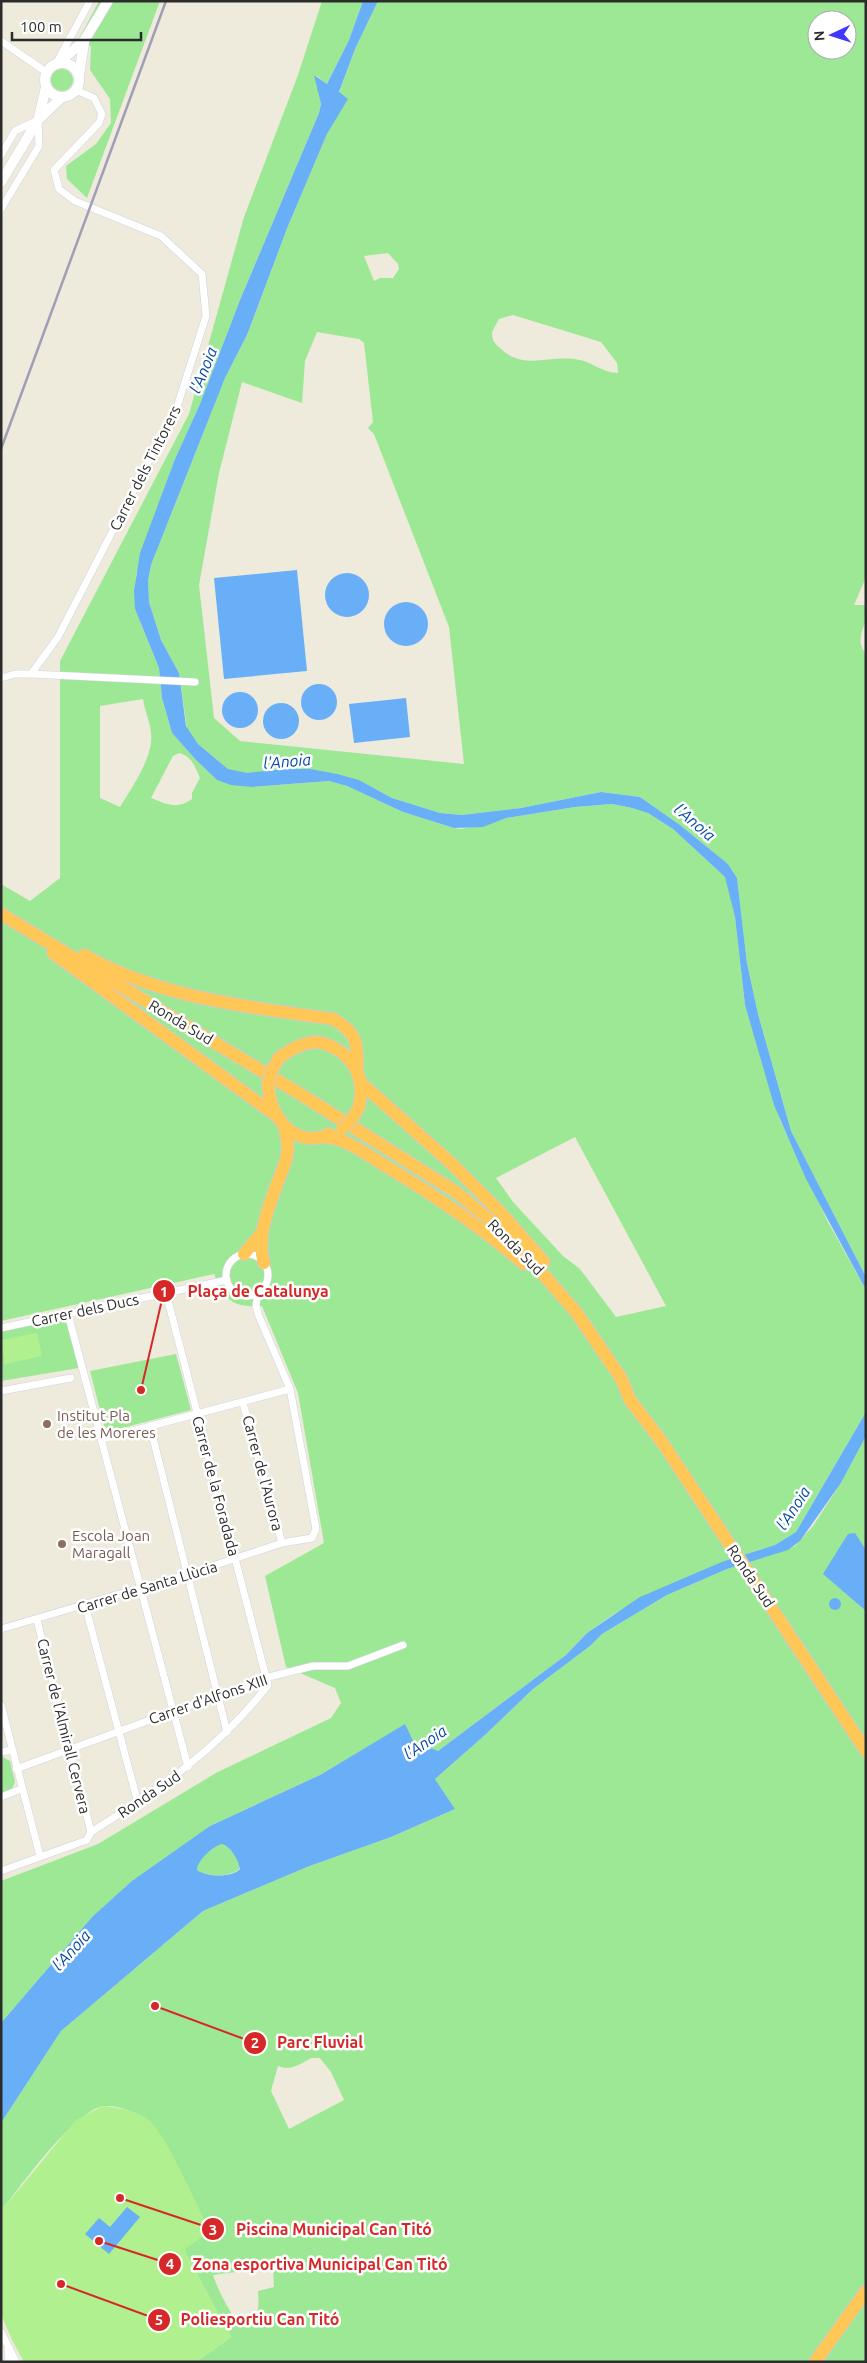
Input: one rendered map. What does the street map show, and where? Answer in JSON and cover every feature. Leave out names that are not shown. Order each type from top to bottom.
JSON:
[{"type":"highway","name":"Ronda Sud","points":[[1,914],[306,1097],[456,1192],[497,1226],[534,1264],[576,1312],[621,1378],[630,1400],[662,1442],[866,1751]]},
{"type":"highway","points":[[26,928],[49,935],[111,968],[174,992],[246,1006],[332,1019],[343,1025],[352,1034],[357,1046],[357,1067],[361,1083],[359,1106],[352,1119],[342,1129],[323,1137]]},
{"type":"highway","points":[[26,928],[50,951],[274,1114],[285,1128],[308,1138],[323,1137],[344,1141],[447,1204],[489,1233],[530,1269],[621,1378]]},
{"type":"highway","points":[[274,1114],[270,1102],[268,1082],[279,1058],[294,1047],[316,1042],[329,1045],[344,1053],[357,1067]]},
{"type":"highway","points":[[361,1083],[452,1164],[502,1214],[592,1322],[621,1378]]},
{"type":"highway","points":[[264,1263],[260,1252],[261,1234],[286,1160],[288,1148],[285,1128]]},
{"type":"highway","points":[[286,1160],[292,1150],[308,1138]]},
{"type":"highway","points":[[244,1254],[261,1234]]},
{"type":"highway","points":[[815,2362],[866,2291]]},
{"type":"street","points":[[57,63],[90,1]]},
{"type":"street","points":[[46,72],[76,50],[84,41],[108,1]]},
{"type":"street","points":[[1,41],[46,72]]},
{"type":"street","points":[[1,182],[38,120],[62,97],[76,90],[84,41]]},
{"type":"street","points":[[57,63],[71,65],[79,76]]},
{"type":"street","points":[[1,209],[39,146],[38,120],[46,87],[46,72]]},
{"type":"street","points":[[46,87],[53,94],[62,97]]},
{"type":"street","name":"Carrer dels Tintorers","points":[[31,674],[58,637],[178,404],[206,316],[202,274],[161,236],[76,201],[59,189],[54,170],[99,123],[102,114],[94,98],[76,90]]},
{"type":"street","points":[[1,155],[15,132],[38,120]]},
{"type":"street","points":[[1,678],[15,674],[31,674],[195,682]]},
{"type":"street","points":[[244,1254],[256,1256],[264,1263],[268,1276],[263,1288],[258,1293],[246,1296],[239,1294],[229,1286],[226,1280],[226,1273],[232,1260],[244,1254]]},
{"type":"street","name":"Carrer dels Ducs","points":[[1,1328],[226,1280]]},
{"type":"street","name":"Carrer de la Foradada","points":[[166,1293],[265,1678]]},
{"type":"street","points":[[102,1439],[290,1389],[258,1314],[256,1305],[258,1293]]},
{"type":"street","points":[[68,1314],[142,1587],[172,1711],[188,1767]]},
{"type":"street","points":[[1,1391],[71,1378]]},
{"type":"street","name":"Carrer de Santa Llùcia","points":[[1,1629],[37,1620],[282,1544],[312,1538],[316,1529],[290,1389]]},
{"type":"street","name":"Carrer de l'Aurora","points":[[243,1403],[282,1544]]},
{"type":"street","points":[[150,1426],[227,1732]]},
{"type":"street","points":[[85,1605],[138,1803]]},
{"type":"street","name":"Carrer de l'Almirall Cervera","points":[[37,1620],[91,1832]]},
{"type":"street","name":"Carrer d'Alfons XIII","points":[[16,1769],[218,1693],[265,1678],[313,1666],[348,1666],[403,1645]]},
{"type":"street","name":"Ronda Sud","points":[[1,1870],[87,1840],[91,1832],[138,1803],[188,1767],[245,1714],[268,1685],[265,1678]]},
{"type":"street","points":[[1,1705],[21,1790],[40,1856]]},
{"type":"street","points":[[1,1752],[12,1750]]},
{"type":"street","points":[[1,1797],[21,1790]]},
{"type":"street","points":[[1,2332],[16,2362]]},
{"type":"street","points":[[7,2346],[8,2362]]},
{"type":"green space","points":[[99,1],[160,1],[87,198],[67,179],[66,166],[96,144],[111,123],[110,99],[90,70],[91,47],[79,39]]},
{"type":"green space","points":[[322,1],[363,1],[349,40],[327,84],[315,75],[321,104],[319,113],[240,300],[200,404],[175,459],[136,575],[135,609],[159,668],[162,698],[172,733],[217,780],[252,787],[329,781],[347,786],[403,812],[454,828],[461,829],[506,818],[575,807],[612,804],[632,808],[648,813],[673,829],[725,877],[735,917],[745,1005],[780,1120],[828,1222],[866,1290],[866,1412],[796,1532],[775,1545],[724,1561],[614,1614],[587,1633],[566,1655],[438,1751],[431,1748],[418,1751],[404,1725],[320,1775],[210,1826],[92,1917],[1,2023],[1,1881],[98,1844],[216,1773],[331,1718],[341,1703],[335,1688],[286,1667],[265,1576],[324,1543],[298,1393],[262,1306],[237,1304],[231,1300],[222,1290],[214,1274],[1,1321],[1,884],[30,901],[60,878],[60,661],[189,414],[244,217],[298,75]],"holes":[[[143,699],[151,731],[150,750],[139,776],[120,807],[100,798],[100,706]],[[179,753],[187,757],[192,762],[200,778],[192,793],[192,799],[176,805],[151,798],[173,756]],[[575,1137],[666,1306],[616,1317],[580,1269],[563,1256],[513,1202],[496,1178]]]},
{"type":"green space","points":[[378,1],[866,1],[866,577],[854,605],[866,605],[866,620],[862,631],[861,646],[866,654],[866,1277],[791,1131],[758,1014],[747,963],[737,878],[728,864],[680,825],[640,797],[601,792],[521,808],[462,815],[440,813],[392,798],[359,780],[240,773],[228,769],[198,744],[187,729],[179,673],[161,640],[149,602],[148,581],[151,565],[225,378],[247,335],[288,226],[327,134],[347,99],[339,93],[355,49]],"holes":[[[388,253],[398,264],[399,269],[393,278],[380,278],[374,281],[364,256]],[[513,315],[601,342],[617,363],[618,373],[574,359],[535,361],[517,359],[508,355],[496,345],[492,332],[499,319]],[[317,332],[359,339],[364,343],[373,422],[368,428],[374,434],[449,627],[464,764],[240,741],[214,718],[199,585],[219,473],[242,382],[302,403],[305,361]]]},
{"type":"green space","points":[[62,69],[70,72],[73,80],[70,88],[62,91],[54,88],[51,80],[54,72]]},
{"type":"green space","points":[[63,1318],[67,1325],[79,1368],[1,1381],[1,1332]]},
{"type":"green space","points":[[37,1333],[42,1356],[5,1364],[1,1340]]},
{"type":"green space","points":[[176,1354],[191,1410],[111,1431],[104,1426],[90,1371]]},
{"type":"green space","points":[[866,1436],[866,1550],[855,1534],[824,1574],[866,1611],[866,2362],[196,2362],[231,2337],[184,2250],[148,2120],[122,2108],[105,2106],[93,2110],[79,2120],[49,2150],[1,2211],[1,2123],[61,2031],[203,1911],[307,1867],[391,1837],[455,1809],[435,1779],[533,1689],[590,1646],[602,1634],[667,1595],[727,1569],[795,1546],[813,1526],[841,1483]],"holes":[[[311,2058],[320,2058],[331,2072],[344,2100],[289,2129],[271,2091],[278,2066],[291,2068]],[[273,2267],[274,2287],[258,2291],[258,2308],[255,2321],[253,2325],[244,2327],[230,2311],[213,2275]]]},
{"type":"green space","points":[[1,1756],[10,1761],[15,1782],[11,1791],[1,1794]]},
{"type":"green space","points":[[222,1844],[234,1854],[240,1868],[231,1874],[225,1875],[206,1874],[197,1870],[199,1862],[206,1854]]},
{"type":"green space","points":[[103,2106],[138,2113],[148,2119],[155,2127],[181,2171],[210,2231],[184,2250],[231,2337],[196,2362],[24,2362],[1,2314],[1,2211],[76,2120]]},
{"type":"water","points":[[363,1],[378,1],[355,49],[339,92],[348,99],[327,134],[288,226],[247,335],[225,378],[151,565],[148,581],[149,602],[161,640],[179,673],[186,726],[198,744],[228,769],[247,773],[285,769],[310,769],[337,774],[359,780],[392,798],[440,813],[462,815],[521,808],[601,792],[640,797],[680,825],[728,864],[737,878],[747,963],[758,1014],[791,1131],[866,1277],[866,1290],[806,1179],[774,1105],[745,1005],[735,917],[725,877],[673,829],[648,813],[612,804],[575,807],[506,818],[483,827],[454,828],[403,812],[347,786],[329,781],[252,787],[231,785],[217,780],[172,733],[162,698],[159,668],[135,609],[134,591],[140,553],[175,459],[200,404],[240,300],[319,113],[321,104],[314,75],[327,84],[349,40]]},
{"type":"water","points":[[297,570],[307,671],[224,679],[214,578]]},
{"type":"water","points":[[351,573],[363,579],[368,586],[368,604],[363,611],[356,616],[343,617],[335,614],[328,607],[325,591],[328,583],[335,576]]},
{"type":"water","points":[[410,602],[422,608],[427,615],[427,633],[422,640],[415,645],[402,646],[394,643],[387,636],[384,620],[387,612],[394,605]]},
{"type":"water","points":[[319,684],[326,685],[332,689],[336,695],[336,709],[332,715],[326,719],[319,720],[312,719],[306,715],[302,709],[301,702],[302,695],[306,689],[312,685]]},
{"type":"water","points":[[240,692],[247,693],[253,697],[257,703],[257,717],[253,723],[247,727],[240,728],[233,727],[227,723],[223,717],[222,710],[223,703],[227,697],[233,693]]},
{"type":"water","points":[[406,698],[410,737],[354,743],[349,704]]},
{"type":"water","points":[[281,703],[288,704],[294,708],[298,714],[298,728],[294,734],[288,738],[281,739],[274,738],[268,734],[264,728],[263,721],[264,714],[268,708],[274,704]]},
{"type":"water","name":"l'Anoia","points":[[866,1412],[866,1436],[841,1483],[800,1541],[788,1550],[727,1569],[667,1595],[602,1634],[590,1646],[533,1689],[435,1779],[455,1809],[391,1837],[307,1867],[203,1911],[61,2031],[1,2123],[1,2023],[92,1917],[132,1881],[210,1826],[320,1775],[405,1724],[418,1751],[431,1748],[438,1751],[566,1655],[587,1633],[640,1597],[724,1561],[775,1545],[796,1532]],"holes":[[[222,1844],[234,1854],[240,1869],[231,1874],[219,1876],[197,1870],[203,1858],[218,1845]]]},
{"type":"water","points":[[855,1533],[866,1550],[866,1611],[823,1574],[848,1534]]},
{"type":"water","points":[[833,1598],[837,1598],[841,1604],[837,1610],[833,1610],[829,1606],[829,1602]]},
{"type":"water","points":[[127,2207],[140,2217],[109,2254],[85,2234],[99,2218],[110,2227]]},
{"type":"railway","points":[[1,449],[166,1]]},
{"type":"place","name":"Plaça de Catalunya","points":[[141,1390]]},
{"type":"place","name":"Institut Pla de les Moreres","points":[[47,1424]]},
{"type":"place","name":"Escola Joan Maragall","points":[[62,1544]]},
{"type":"place","name":"Parc Fluvial","points":[[155,2006]]},
{"type":"place","name":"Piscina Municipal Can Titó","points":[[120,2198]]},
{"type":"place","name":"Zona esportiva Municipal Can Titó","points":[[99,2241]]},
{"type":"place","name":"Poliesportiu Can Titó","points":[[61,2284]]}]
